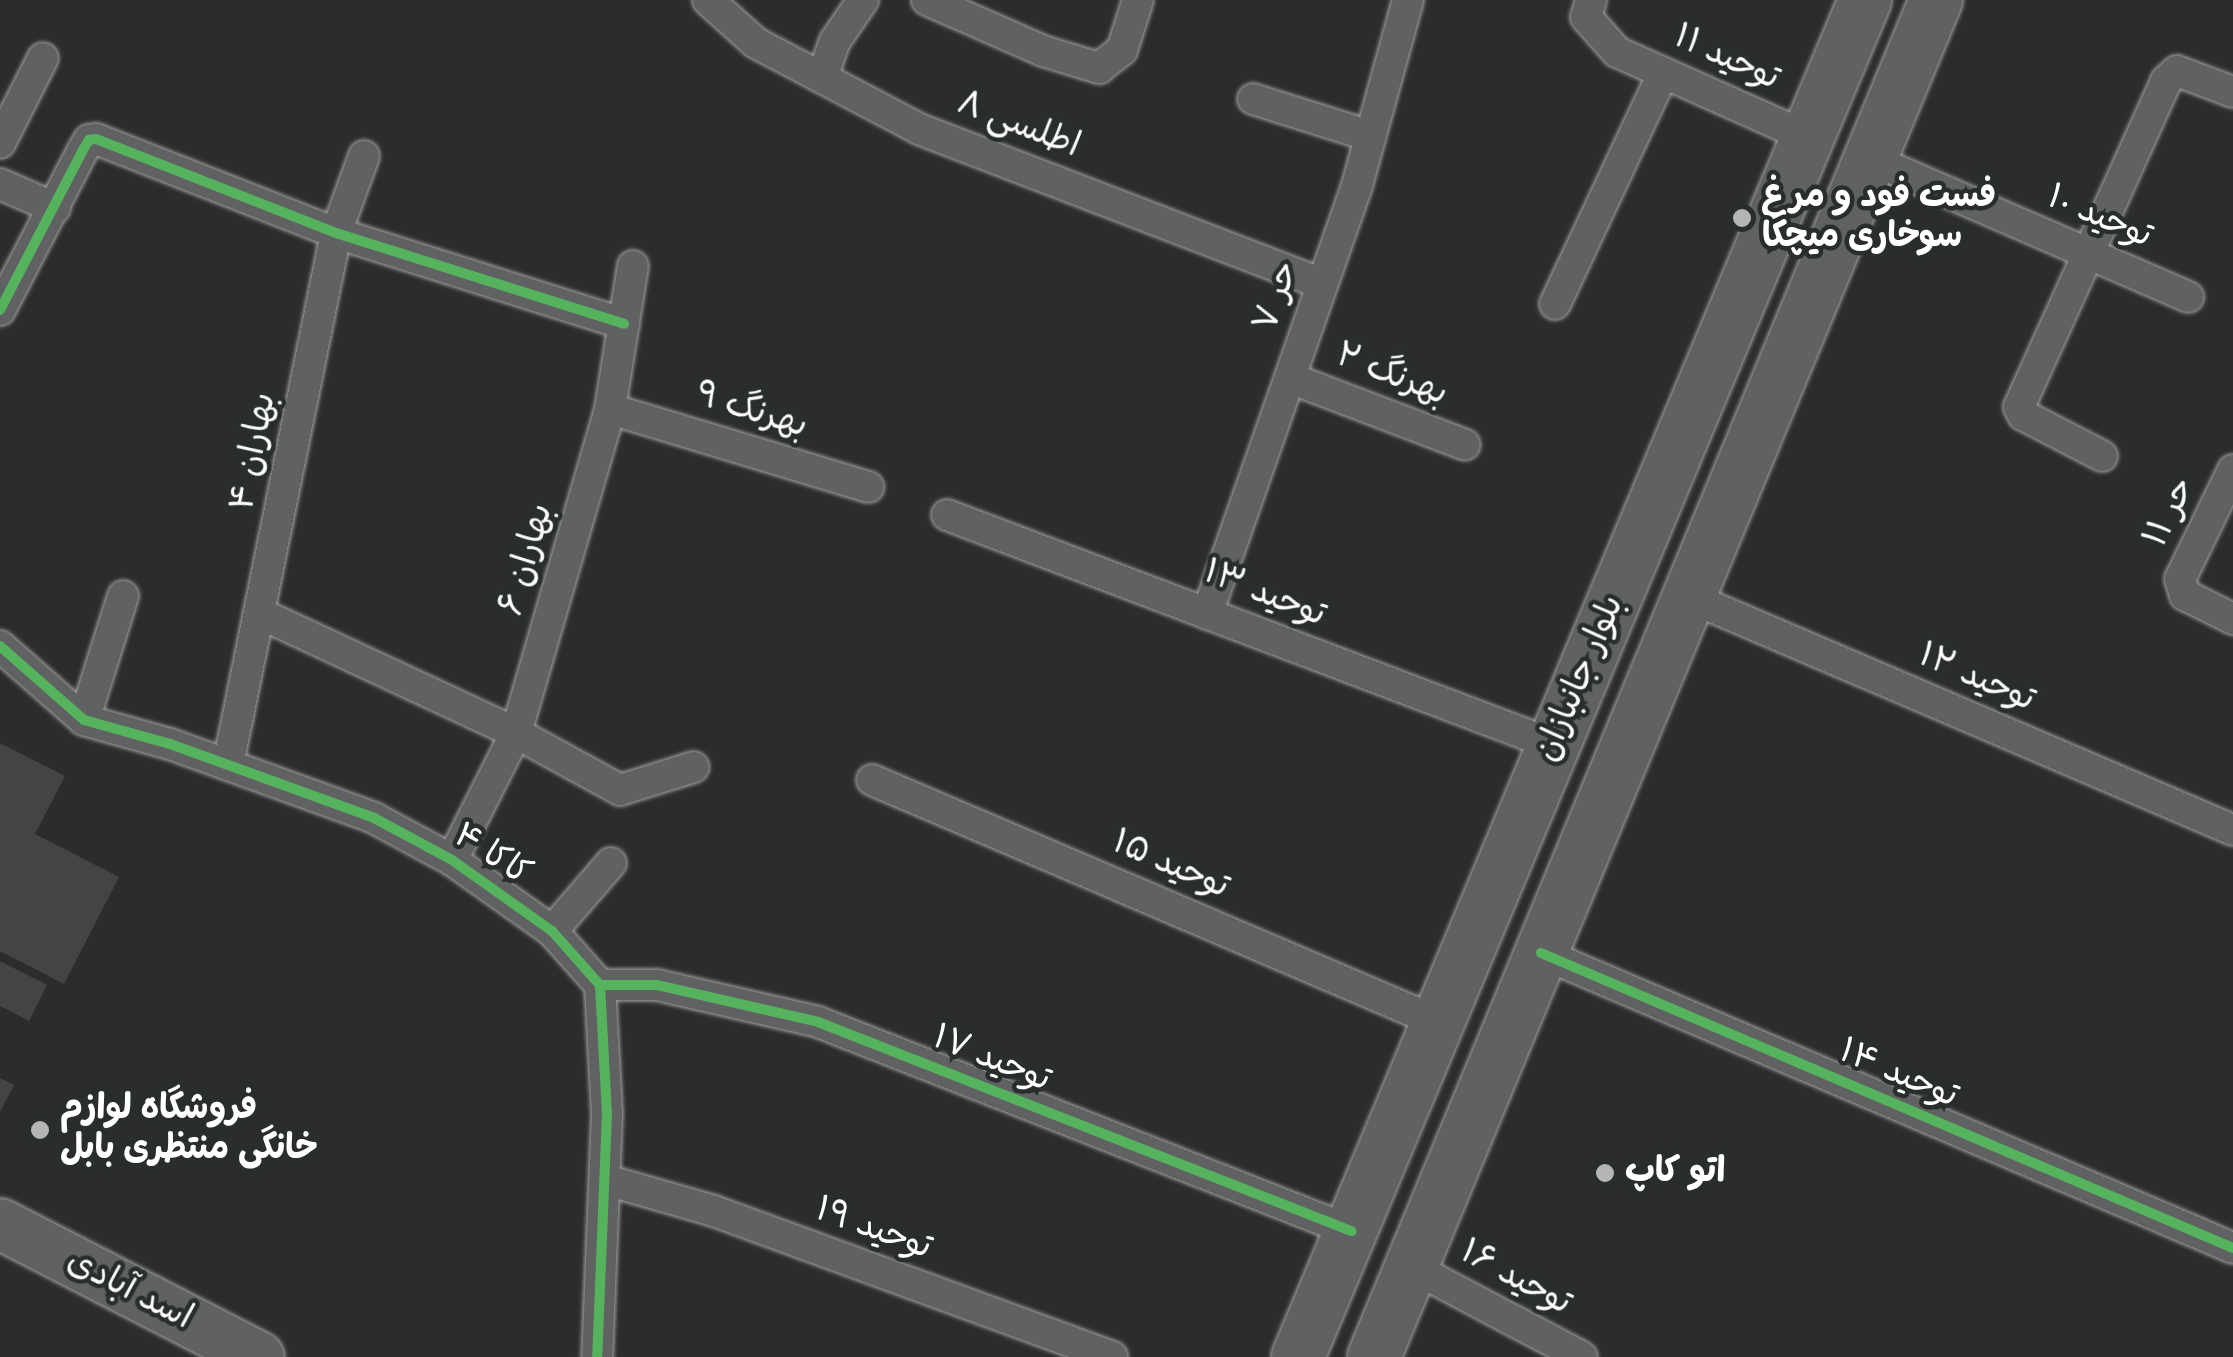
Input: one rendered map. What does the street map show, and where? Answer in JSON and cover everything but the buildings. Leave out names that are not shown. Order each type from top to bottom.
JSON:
[{"type":"highway","name":"بلوار جانبازان","points":[[1298,1357],[1864,0]]},
{"type":"highway","name":"بلوار جانبازان","points":[[1374,1357],[1936,0]]},
{"type":"main road","name":"اسد آبادی","points":[[0,1224],[248,1355]]},
{"type":"street","name":"اطلسی ۸","points":[[708,0],[756,43],[919,128],[1322,284]]},
{"type":"street","points":[[822,78],[836,41],[863,0]]},
{"type":"street","points":[[926,0],[962,7],[1043,51],[1098,68],[1122,50],[1138,0]]},
{"type":"street","name":"حر ۷","points":[[1207,614],[1322,284],[1370,136],[1408,0]]},
{"type":"street","name":"توحید ۱۱","points":[[1591,0],[1586,17],[1617,52],[1807,137]]},
{"type":"street","points":[[0,143],[43,58]]},
{"type":"street","points":[[2102,456],[2019,411],[2086,253],[2172,74],[2178,71],[2233,92]]},
{"type":"street","points":[[1555,304],[1663,72]]},
{"type":"street","points":[[1253,100],[1370,136]]},
{"type":"street","points":[[0,310],[89,140],[336,234],[624,324]]},
{"type":"street","name":"بهاران ۴","points":[[228,765],[336,234],[364,156]]},
{"type":"street","name":"توحید ۱۰","points":[[1871,159],[2188,297]]},
{"type":"street","points":[[0,184],[55,208]]},
{"type":"street","name":"بهاران ۶","points":[[452,860],[516,733],[610,409],[633,266]]},
{"type":"street","name":"بهرنگ ۲","points":[[1290,378],[1465,444]]},
{"type":"street","name":"بهرنگ ۹","points":[[610,409],[870,487]]},
{"type":"street","name":"حر ۱۱","points":[[2233,470],[2180,579],[2186,595],[2233,619]]},
{"type":"street","name":"توحید ۱۳","points":[[948,515],[1554,745]]},
{"type":"street","points":[[84,720],[123,596]]},
{"type":"street","name":"توحید ۱۲","points":[[1689,596],[2233,830]]},
{"type":"street","points":[[261,614],[516,733],[620,790],[694,767]]},
{"type":"street","name":"کاکا ۴","points":[[0,646],[84,720],[228,765],[374,818],[452,860],[552,931],[600,985]]},
{"type":"street","name":"توحید ۱۵","points":[[872,780],[1438,1022]]},
{"type":"street","points":[[552,931],[611,863]]},
{"type":"street","name":"توحید ۱۴","points":[[1541,953],[2233,1248]]},
{"type":"street","points":[[597,1357],[606,1180],[600,985]]},
{"type":"street","name":"توحید ۱۷","points":[[600,985],[657,985],[818,1022],[1350,1231]]},
{"type":"street","name":"توحید ۱۹","points":[[606,1180],[714,1211],[1112,1357]]},
{"type":"street","name":"توحید ۱۶","points":[[1412,1267],[1582,1357]]},
{"type":"cycle path","points":[[0,310],[83,150],[89,140],[96,139],[336,233],[624,324]]},
{"type":"cycle path","points":[[0,646],[84,720],[170,744],[374,818],[452,860],[552,931],[600,985],[607,1113],[597,1357]]},
{"type":"cycle path","points":[[1541,953],[2233,1248]]},
{"type":"cycle path","points":[[600,985],[657,985],[818,1022],[1351,1231]]},
{"type":"place","name":"فست فود و مرغ سوخاری میچکا","points":[[1742,218]]},
{"type":"place","name":"فروشگاه لوازم خانگی منتظری بابل","points":[[40,1130]]},
{"type":"place","name":"اتو کاپ","points":[[1605,1173]]}]
